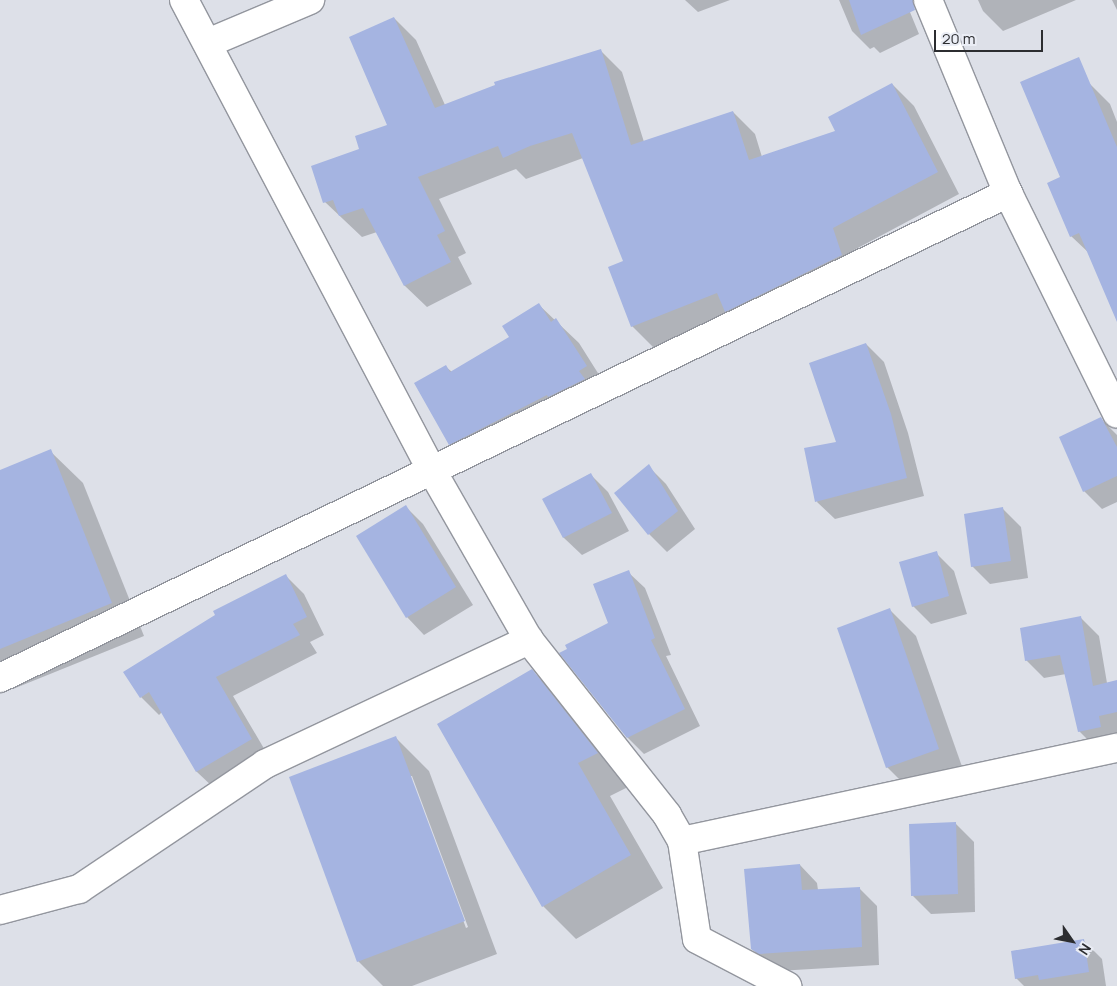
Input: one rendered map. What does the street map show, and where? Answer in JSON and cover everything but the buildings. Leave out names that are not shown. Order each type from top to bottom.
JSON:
[{"type":"street","points":[[184,0],[431,469],[529,640],[667,815],[682,841],[696,939],[787,986]]},
{"type":"street","points":[[208,43],[310,0]]},
{"type":"street","points":[[928,0],[1008,193],[1117,414]]},
{"type":"street","points":[[0,678],[1008,193]]},
{"type":"street","points":[[0,910],[79,889],[265,764],[529,640]]},
{"type":"street","points":[[682,841],[1117,748]]}]
